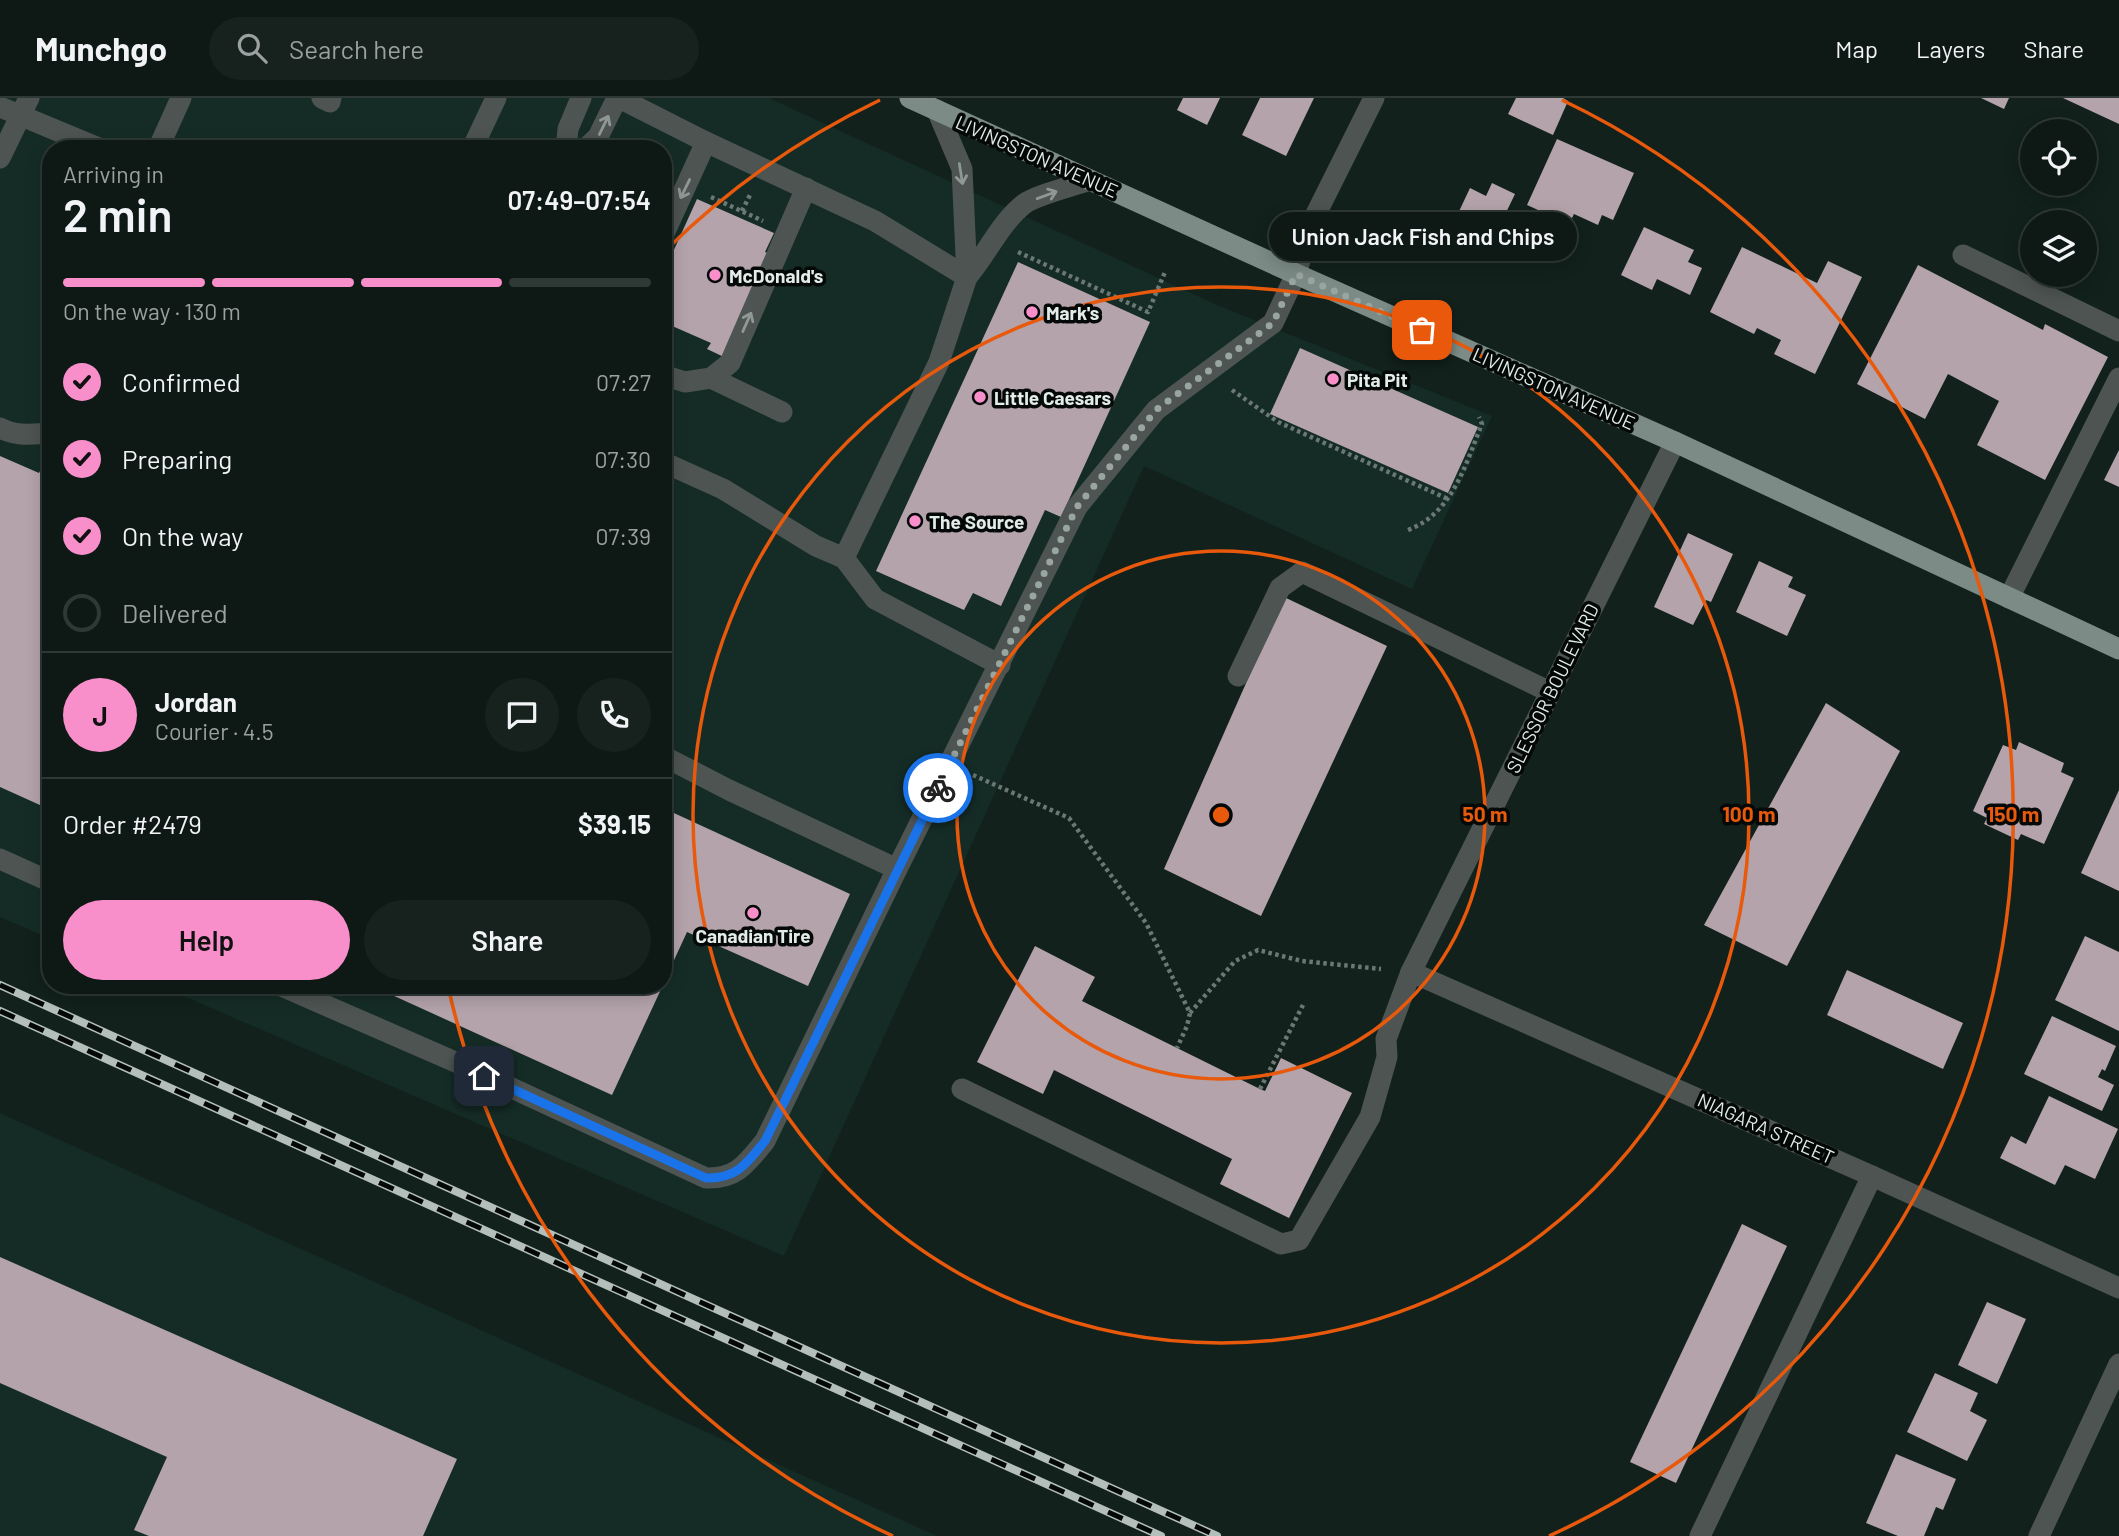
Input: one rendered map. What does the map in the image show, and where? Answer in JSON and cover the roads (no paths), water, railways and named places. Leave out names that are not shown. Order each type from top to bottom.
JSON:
[{"type":"main road","name":"LIVINGSTON AVENUE","points":[[910,98],[1296,274],[1675,442],[2119,649]]},
{"type":"street","points":[[162,140],[181,98]]},
{"type":"street","points":[[322,98],[330,102],[331,98]]},
{"type":"street","points":[[476,140],[496,98]]},
{"type":"street","points":[[567,140],[568,129],[581,98]]},
{"type":"street","points":[[595,140],[618,98],[875,221],[967,277]]},
{"type":"street","points":[[300,994],[460,1064],[706,1178],[722,1179],[742,1168],[765,1141],[1077,507],[1156,410],[1273,323],[1296,274],[1311,224],[1374,98]]},
{"type":"street","points":[[0,158],[25,106]]},
{"type":"street","points":[[0,107],[25,106],[85,140]]},
{"type":"street","points":[[844,558],[939,362],[967,277],[962,169],[937,110]]},
{"type":"street","points":[[672,216],[706,142]]},
{"type":"street","points":[[967,277],[1003,226],[1025,203],[1090,180]]},
{"type":"street","points":[[672,378],[685,382],[711,378],[730,362],[806,188]]},
{"type":"street","points":[[1963,255],[2119,331]]},
{"type":"street","points":[[711,378],[782,412]]},
{"type":"street","points":[[2009,598],[2119,378]]},
{"type":"street","points":[[0,428],[9,433],[42,434]]},
{"type":"street","name":"SLESSOR BOULEVARD","points":[[962,1089],[1281,1244],[1298,1240],[1370,1117],[1387,1057],[1386,1039],[1411,972],[1675,442]]},
{"type":"street","points":[[672,466],[723,489],[816,547],[844,558],[875,598],[1000,665]]},
{"type":"street","points":[[1238,676],[1280,588],[1302,572],[1550,692]]},
{"type":"street","points":[[672,760],[729,790],[897,869]]},
{"type":"street","points":[[0,859],[42,878]]},
{"type":"street","name":"NIAGARA STREET","points":[[1411,972],[1872,1175],[2119,1288]]},
{"type":"street","points":[[1700,1536],[1872,1175]]},
{"type":"street","points":[[2039,1536],[2119,1364]]},
{"type":"railway","points":[[0,985],[1217,1536]]},
{"type":"railway","points":[[0,1011],[1161,1536]]},
{"type":"place","name":"McDonald's","points":[[715,275]]},
{"type":"place","name":"Mark's","points":[[1032,312]]},
{"type":"place","name":"Union Jack Fish and Chips","points":[[1422,330]]},
{"type":"place","name":"Pita Pit","points":[[1333,379]]},
{"type":"place","name":"Little Caesars","points":[[980,397]]},
{"type":"place","name":"The Source","points":[[915,521]]},
{"type":"place","name":"Canadian Tire","points":[[753,913]]}]
